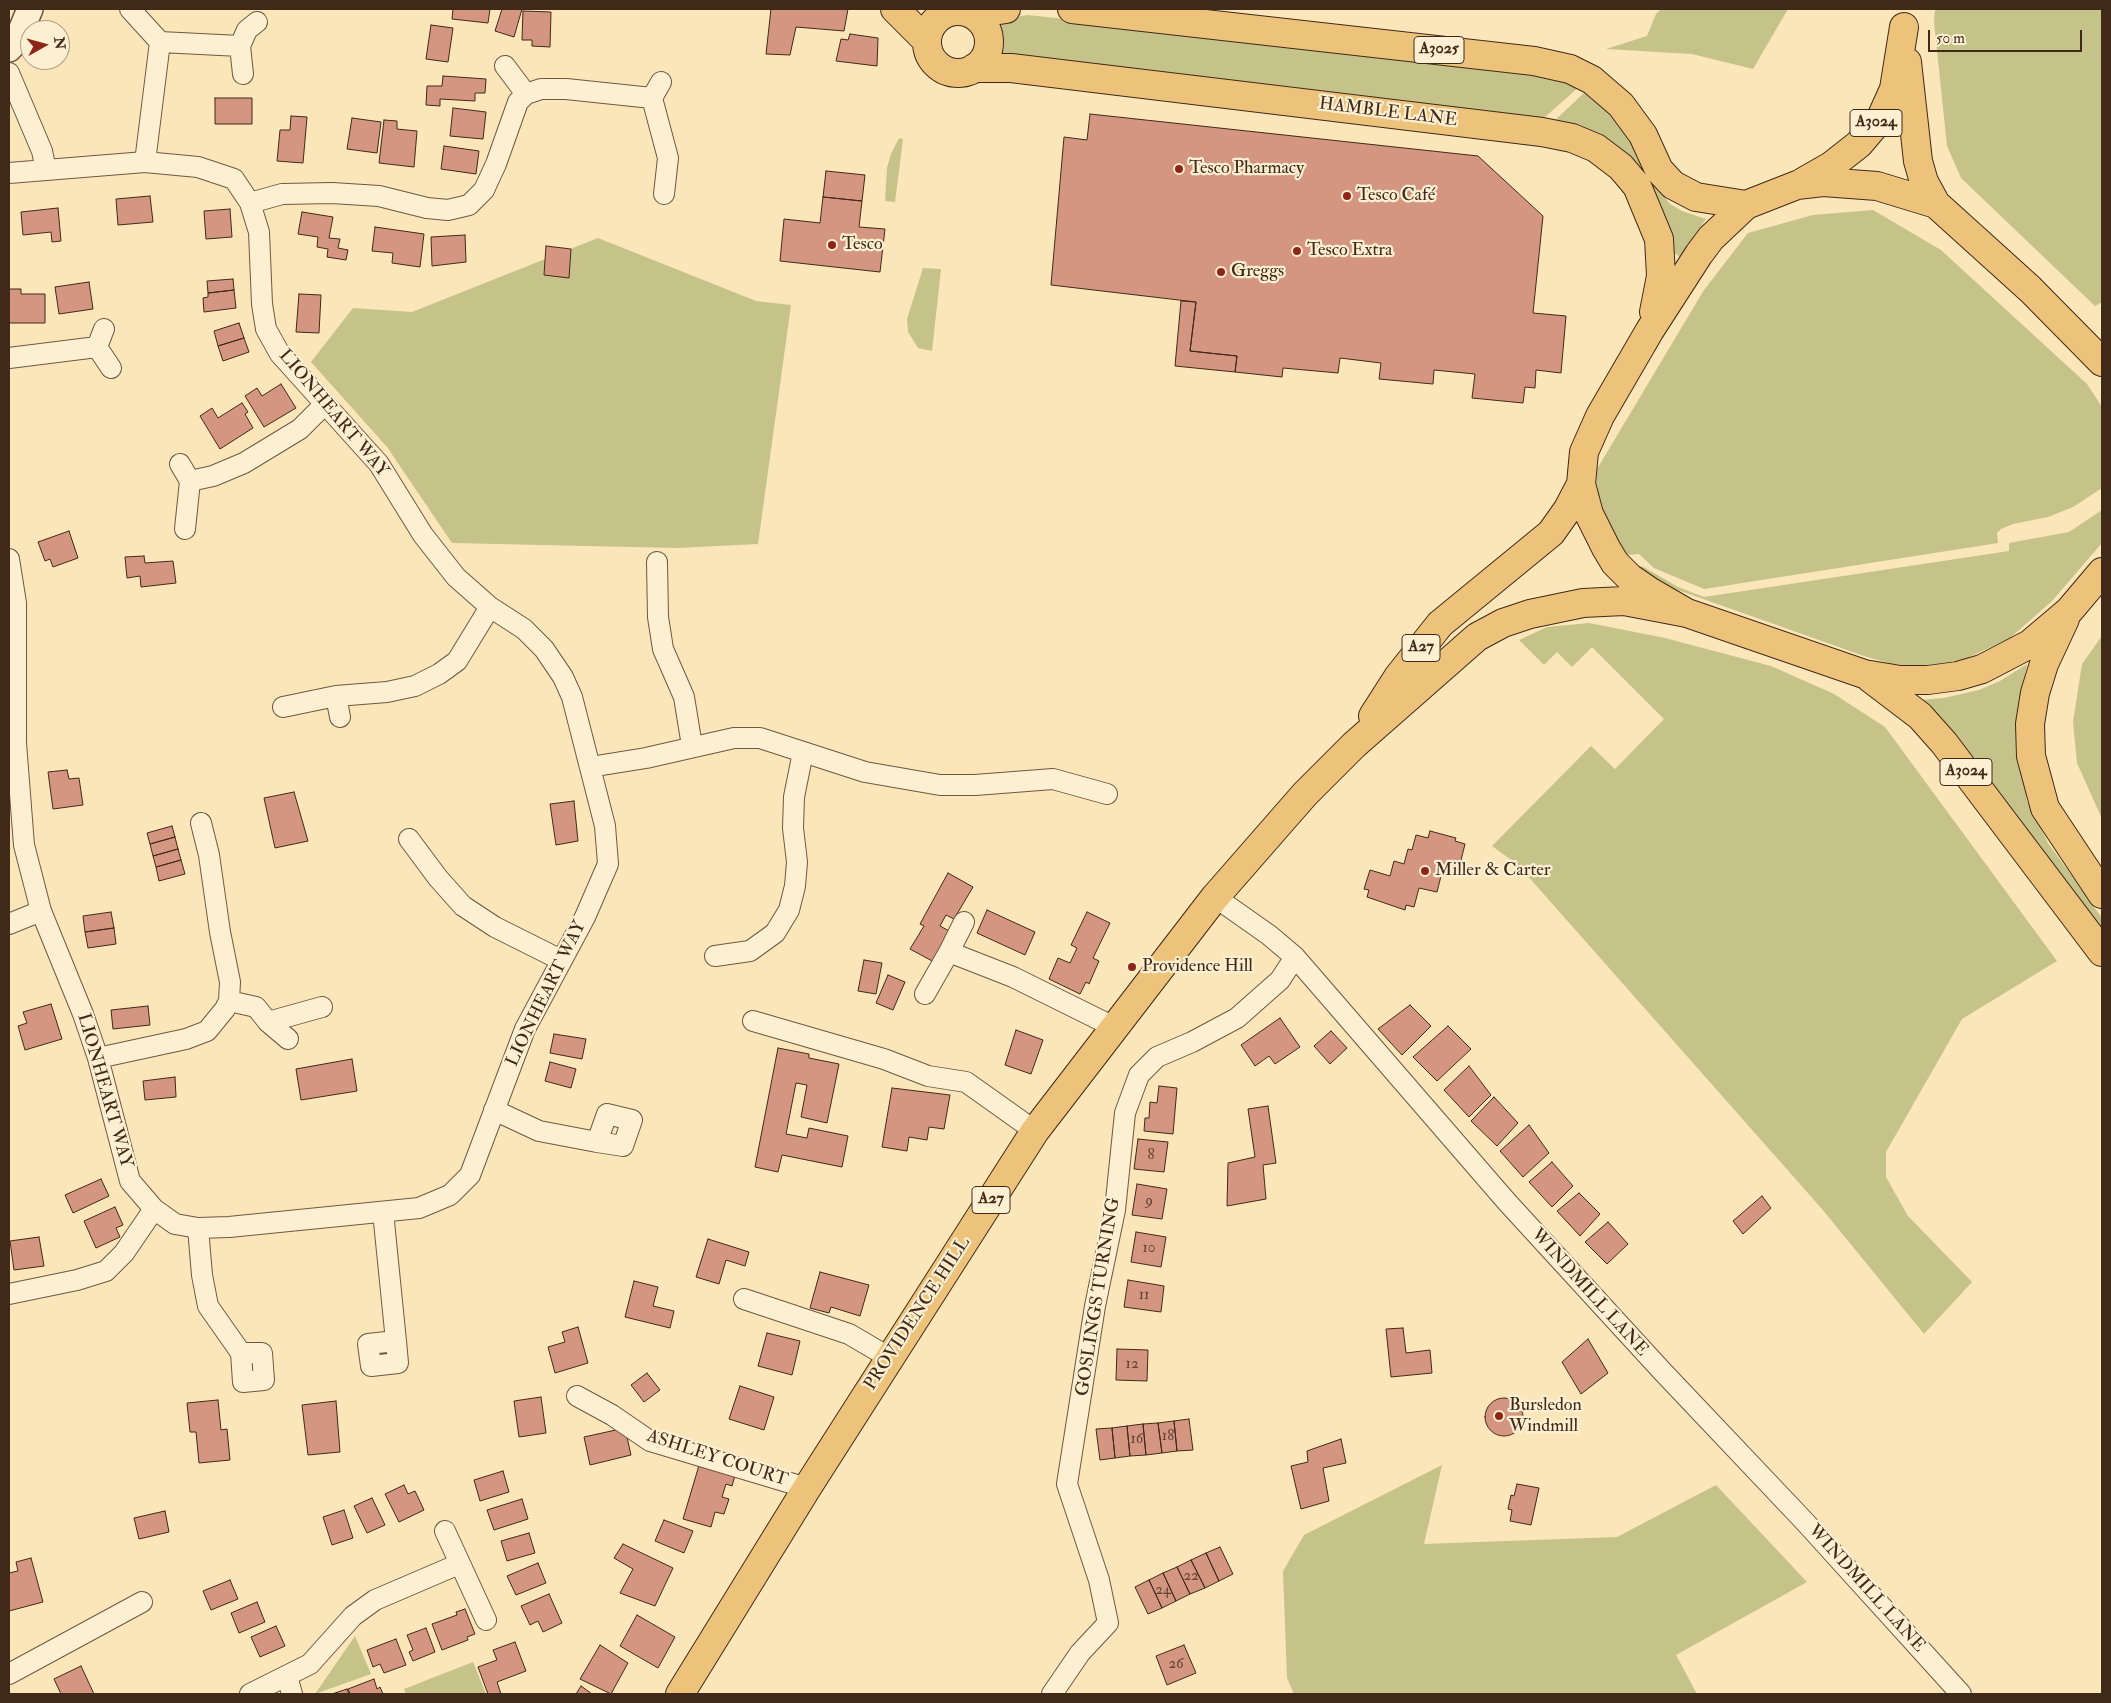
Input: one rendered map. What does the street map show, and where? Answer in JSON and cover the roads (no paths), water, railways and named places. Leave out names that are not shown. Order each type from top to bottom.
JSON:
[{"type":"main road","points":[[895,9],[927,41],[931,56],[942,68],[958,72],[974,68],[986,54],[989,45],[985,27],[961,11]]},
{"type":"main road","points":[[927,41],[933,23],[940,17],[961,11],[1006,9]]},
{"type":"main road","name":"A3025","points":[[1072,9],[1524,60],[1570,69],[1592,80],[1621,105],[1643,135],[1659,170],[1673,185],[1696,197],[1746,205]]},
{"type":"main road","name":"A3024","points":[[1798,185],[1831,166],[1859,144],[1881,118],[1894,89],[1904,18]]},
{"type":"main road","name":"A3024","points":[[1904,18],[1908,89],[1918,161],[1924,182],[1936,204]]},
{"type":"main road","name":"HAMBLE LANE","points":[[974,68],[1011,68],[1542,132],[1572,138],[1596,148],[1621,167],[1637,186],[1649,212],[1659,239],[1662,276],[1650,330]]},
{"type":"main road","points":[[2102,362],[2030,289],[1936,204],[1877,186],[1823,182],[1798,185],[1746,205],[1711,238],[1650,330],[1600,416],[1584,452],[1581,484],[1596,533],[1615,563],[1630,578],[1649,592],[1687,613],[1864,674],[1900,680],[1928,680],[1958,676],[1982,669],[2030,644],[2069,610],[2102,572]]},
{"type":"main road","name":"PROVIDENCE HILL","points":[[1354,744],[1398,677],[1440,624],[1551,533],[1568,509],[1581,484]]},
{"type":"main road","name":"PROVIDENCE HILL","points":[[680,1694],[807,1488],[1035,1130],[1215,897],[1305,794],[1354,744],[1477,636],[1503,623],[1530,614],[1583,603],[1599,602],[1624,601],[1687,613]]},
{"type":"main road","points":[[2069,610],[2044,664],[2035,693],[2030,724],[2031,756],[2045,808],[2102,894]]},
{"type":"main road","name":"A3024","points":[[1864,674],[1920,716],[1944,743],[2102,952]]},
{"type":"street","points":[[9,50],[17,40],[30,9]]},
{"type":"street","points":[[130,9],[160,42],[240,46]]},
{"type":"street","points":[[243,74],[240,46],[247,30],[257,22]]},
{"type":"street","points":[[145,162],[160,42]]},
{"type":"street","points":[[505,66],[526,94]]},
{"type":"street","points":[[9,73],[42,151],[46,170]]},
{"type":"street","points":[[250,203],[282,194],[332,193],[379,196],[427,208],[448,210],[469,205],[484,190],[496,164],[518,102],[526,94],[541,89],[656,90],[668,158],[664,194]]},
{"type":"street","name":"LIONHEART WAY","points":[[9,173],[145,162],[198,167],[234,179],[250,203],[259,232],[262,304],[266,329],[280,354],[379,464],[436,553],[456,577],[490,607],[524,629],[556,663],[572,697],[604,826],[608,864],[585,916],[525,1029],[470,1175],[450,1195],[419,1208],[229,1227],[198,1228],[175,1224],[154,1209],[130,1182],[98,1058],[42,911],[24,845],[16,765],[12,665],[16,602],[9,559]]},
{"type":"street","points":[[9,358],[100,338],[111,368]]},
{"type":"street","points":[[185,529],[185,473],[213,476],[244,463],[300,429],[324,404]]},
{"type":"street","points":[[657,562],[658,617],[663,650],[684,698],[692,746]]},
{"type":"street","points":[[283,707],[336,696],[388,692],[415,686],[439,674],[457,661],[490,607]]},
{"type":"street","points":[[336,696],[340,718]]},
{"type":"street","points":[[590,767],[646,758],[692,746],[734,738],[760,738],[865,772],[940,785],[975,785],[1053,779],[1107,794]]},
{"type":"street","points":[[715,956],[750,958],[775,933],[789,910],[795,886],[797,862],[793,828],[794,797],[803,752]]},
{"type":"street","points":[[98,1058],[186,1039],[207,1031],[226,1009],[229,1001],[230,982],[220,932],[217,853],[200,823]]},
{"type":"street","points":[[409,839],[438,878],[463,906],[495,927],[561,960]]},
{"type":"street","name":"WINDMILL LANE","points":[[1215,897],[1270,935],[1294,957],[1507,1202],[1662,1372],[1806,1523],[1961,1694]]},
{"type":"street","points":[[9,924],[42,911]]},
{"type":"street","points":[[925,994],[964,922]]},
{"type":"street","points":[[949,952],[1013,977],[1114,1027]]},
{"type":"street","name":"GOSLINGS TURNING","points":[[1052,1694],[1080,1653],[1108,1623],[1099,1580],[1067,1484],[1096,1306],[1115,1210],[1125,1113],[1139,1075],[1157,1057],[1192,1042],[1237,1018],[1280,980],[1294,957]]},
{"type":"street","points":[[229,1001],[256,1007],[268,1022],[288,1039]]},
{"type":"street","points":[[268,1022],[322,1007]]},
{"type":"street","points":[[753,1021],[884,1059],[928,1076],[966,1082],[1035,1130]]},
{"type":"street","points":[[494,1110],[539,1131],[597,1142]]},
{"type":"street","points":[[9,1294],[77,1280],[106,1270],[124,1253],[154,1209]]},
{"type":"street","points":[[383,1212],[396,1341]]},
{"type":"street","points":[[198,1228],[202,1275],[208,1306],[242,1353]]},
{"type":"street","points":[[744,1299],[849,1334],[890,1358]]},
{"type":"street","name":"ASHLEY COURT","points":[[577,1396],[612,1415],[650,1441],[807,1488]]},
{"type":"street","points":[[445,1531],[486,1620]]},
{"type":"street","points":[[250,1694],[290,1685],[353,1616],[375,1600],[459,1564]]},
{"type":"street","points":[[9,1674],[142,1602]]},
{"type":"place","name":"Tesco Pharmacy","points":[[1179,169]]},
{"type":"place","name":"Tesco Café","points":[[1347,196]]},
{"type":"place","name":"Tesco","points":[[832,245]]},
{"type":"place","name":"Tesco Extra","points":[[1297,251]]},
{"type":"place","name":"Greggs","points":[[1221,272]]},
{"type":"place","name":"Miller & Carter","points":[[1425,871]]},
{"type":"place","name":"Providence Hill","points":[[1132,967]]},
{"type":"place","name":"Bursledon Windmill","points":[[1499,1416]]}]
